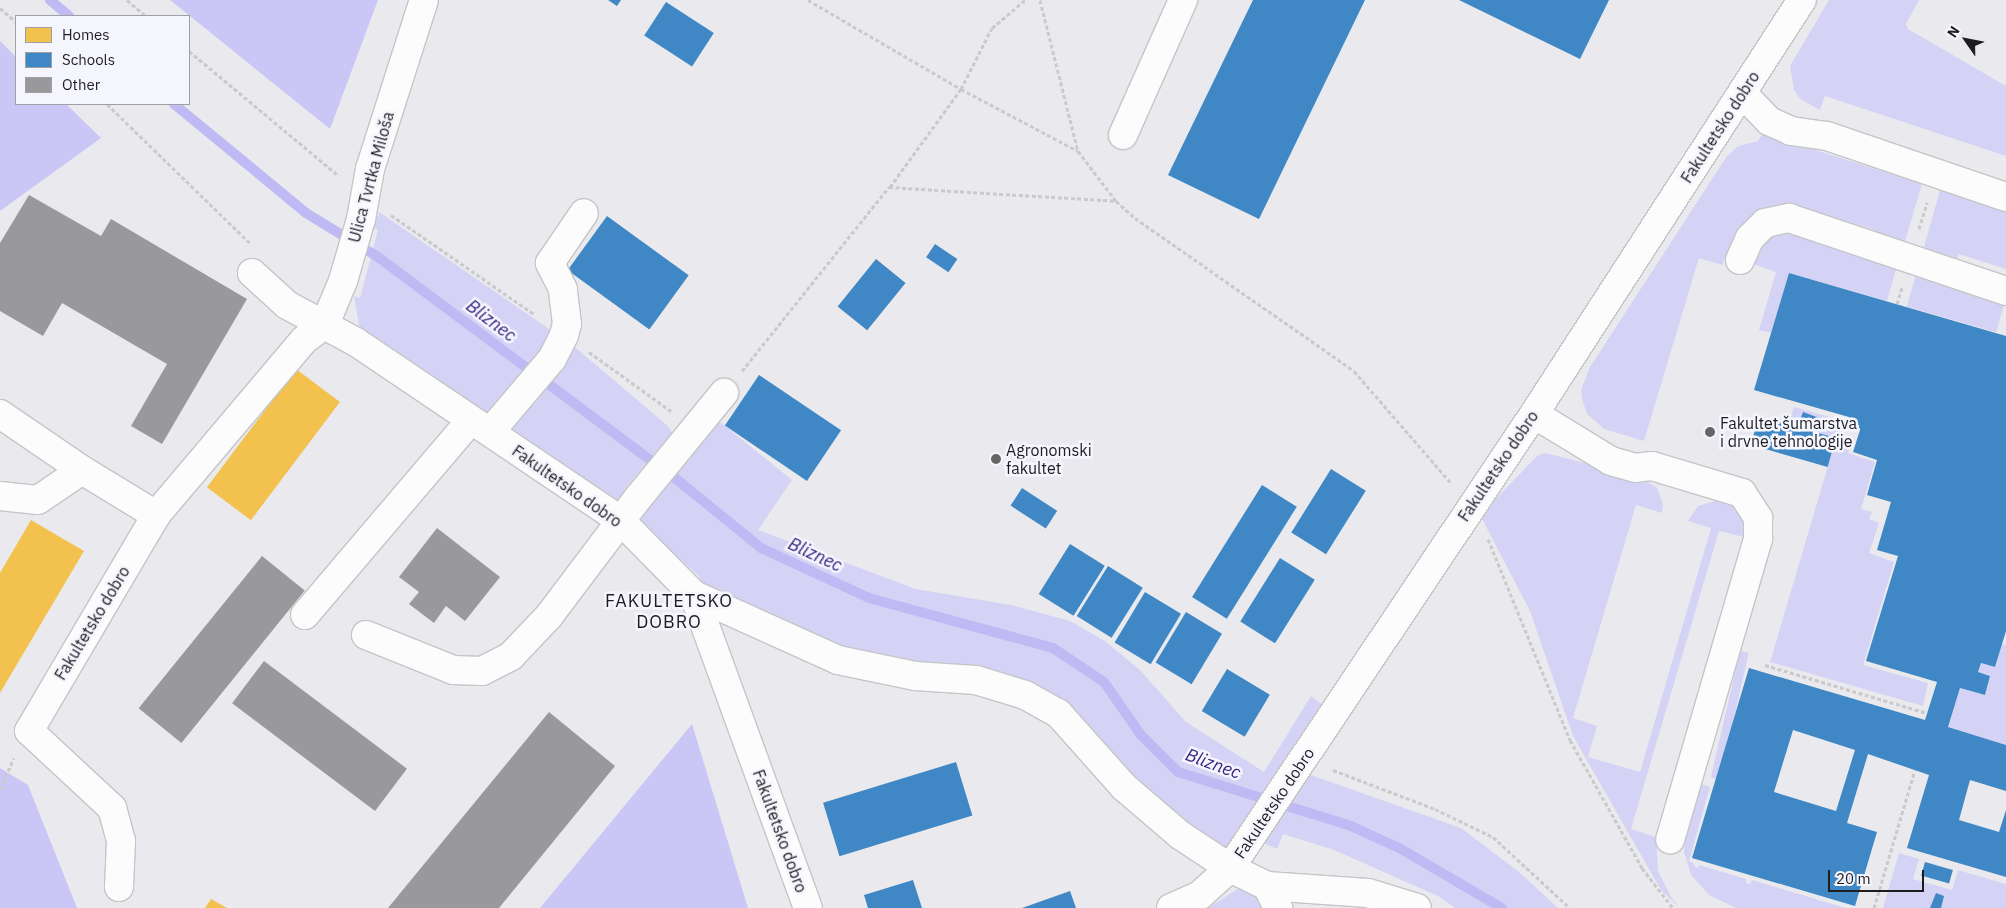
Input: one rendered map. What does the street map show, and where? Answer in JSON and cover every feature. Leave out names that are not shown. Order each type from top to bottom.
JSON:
[{"type":"street","name":"Ulica Tvrtka Miloša","points":[[325,324],[343,281],[363,208],[370,169],[424,0]]},
{"type":"street","points":[[1123,135],[1182,0]]},
{"type":"street","name":"Fakultetsko dobro","points":[[1171,908],[1200,896],[1230,868],[1285,782],[1304,759],[1534,414],[1802,0]]},
{"type":"street","points":[[1742,93],[1769,121],[1791,131],[1827,136],[2006,197]]},
{"type":"street","points":[[305,615],[481,426],[523,395],[552,359],[564,335],[567,324],[563,289],[550,263],[554,252],[584,213]]},
{"type":"street","points":[[1740,260],[1750,238],[1765,223],[1789,218],[2006,291]]},
{"type":"street","name":"Fakultetsko dobro","points":[[252,274],[287,305],[325,324],[481,426],[620,521],[694,595],[808,908]]},
{"type":"street","name":"Fakultetsko dobro","points":[[120,886],[121,842],[112,808],[29,732],[156,515],[304,340],[325,324]]},
{"type":"street","points":[[366,635],[452,670],[482,671],[512,656],[549,616],[638,498],[724,393]]},
{"type":"street","points":[[0,414],[82,470],[156,515]]},
{"type":"street","points":[[1534,414],[1611,461],[1627,466],[1652,466],[1742,493],[1754,509],[1760,530],[1670,839]]},
{"type":"street","points":[[0,496],[38,500],[82,470]]},
{"type":"street","points":[[694,595],[838,660],[915,676],[976,680],[1025,695],[1058,713],[1124,787],[1180,835],[1272,897],[1368,893],[1417,908]]},
{"type":"path","points":[[127,0],[145,15]]},
{"type":"path","points":[[808,0],[961,89],[1078,151]]},
{"type":"path","points":[[724,393],[889,187],[961,89],[992,28],[1025,0]]},
{"type":"path","points":[[1040,0],[1078,151],[1116,201],[1135,218],[1354,371],[1457,490]]},
{"type":"path","points":[[0,8],[15,21]]},
{"type":"path","points":[[190,52],[363,208],[564,335],[689,437]]},
{"type":"path","points":[[108,105],[254,248],[252,274]]},
{"type":"path","points":[[889,187],[1116,201]]},
{"type":"path","points":[[1486,536],[1570,740],[1642,868],[1673,908]]},
{"type":"path","points":[[1765,665],[1928,713]]},
{"type":"path","points":[[1304,759],[1435,808],[1493,836],[1570,908]]},
{"type":"path","points":[[1874,908],[1915,770]]},
{"type":"shaded area","points":[[170,0],[378,0],[330,129]]},
{"type":"shaded area","points":[[1829,0],[1919,0],[1906,24],[1908,29],[2006,86],[2006,156],[1825,96],[1820,110],[1800,99],[1794,90],[1790,66]]},
{"type":"shaded area","points":[[0,41],[15,56],[15,105],[67,105],[101,138],[0,211]]},
{"type":"shaded area","points":[[1762,133],[1922,184],[1903,248],[1869,238],[1872,229],[1791,205],[1770,207],[1752,215],[1735,234],[1722,265],[1699,258],[1644,441],[1604,429],[1587,414],[1582,399],[1581,390],[1590,367],[1727,156],[1738,146],[1758,141]]},
{"type":"shaded area","points":[[1940,190],[2006,212],[2006,269],[1959,254],[1955,264],[1922,254]]},
{"type":"shaded area","points":[[379,212],[555,333],[509,388],[493,418],[362,331],[359,325],[354,296],[360,298],[378,230],[374,228]]},
{"type":"shaded area","points":[[1778,233],[1790,233],[1897,266],[1887,301],[1789,273],[1771,333],[1759,330],[1776,272],[1753,264],[1759,246]]},
{"type":"shaded area","points":[[1917,271],[2006,297],[1996,332],[1907,307]]},
{"type":"shaded area","points":[[570,343],[668,426],[675,437],[673,440],[668,437],[624,490],[629,493],[620,504],[507,427],[527,399],[534,405],[562,366]]},
{"type":"shaded area","points":[[1794,407],[1844,421],[1839,441],[1852,445],[1848,453],[1875,462],[1861,509],[1872,512],[1869,519],[1879,523],[1869,553],[1894,562],[1863,665],[1928,683],[1923,706],[1770,662],[1836,439],[1788,424]]},
{"type":"shaded area","points":[[714,417],[792,480],[758,530],[916,589],[1011,605],[1070,621],[1105,641],[1140,670],[1186,722],[1264,772],[1311,696],[1326,707],[1228,855],[1176,825],[1062,709],[863,662],[704,588],[699,576],[639,522],[641,516],[690,458],[684,454]]},
{"type":"shaded area","points":[[1546,453],[1642,478],[1657,488],[1663,504],[1662,513],[1636,505],[1573,718],[1597,726],[1588,757],[1640,772],[1711,528],[1688,521],[1698,506],[1715,501],[1733,506],[1744,521],[1744,537],[1719,531],[1631,829],[1656,837],[1658,871],[1671,897],[1680,908],[1661,890],[1573,736],[1530,611],[1480,515],[1538,455]]},
{"type":"shaded area","points":[[2002,644],[2006,645],[2006,745],[1948,727],[1960,688],[1985,695],[1990,676],[1978,672],[1981,663],[1995,667]]},
{"type":"shaded area","points":[[1740,651],[1749,653],[1720,780],[1711,778]]},
{"type":"shaded area","points":[[692,724],[748,908],[540,908]]},
{"type":"shaded area","points":[[0,768],[28,785],[77,908],[0,908]]},
{"type":"shaded area","points":[[1308,774],[1461,828],[1519,872],[1558,908],[1455,908],[1438,896],[1334,850],[1283,834],[1277,849],[1263,843]]},
{"type":"shaded area","points":[[1701,784],[1710,787],[1689,861],[1695,864],[1694,866],[1698,868],[1699,865],[1746,879],[1746,883],[1750,884],[1752,880],[1846,908],[1736,908],[1709,895],[1691,875],[1684,852],[1687,824]]},
{"type":"shaded area","points":[[1899,853],[1919,859],[1913,879],[1952,890],[1958,870],[2006,884],[2006,908],[1883,908]]},
{"type":"shaded area","points":[[1239,888],[1256,891],[1269,908],[1208,908]]},
{"type":"building: Homes","points":[[296,369],[340,402],[251,520],[207,487]]},
{"type":"building: Homes","points":[[31,520],[84,551],[0,693],[0,573]]},
{"type":"building: Homes","points":[[211,899],[227,908],[205,908]]},
{"type":"building: Schools","points":[[608,0],[621,0],[617,6]]},
{"type":"building: Schools","points":[[1253,0],[1365,0],[1259,219],[1168,175]]},
{"type":"building: Schools","points":[[1459,0],[1609,0],[1580,59]]},
{"type":"building: Schools","points":[[666,2],[714,33],[692,67],[644,36]]},
{"type":"building: Schools","points":[[607,216],[689,275],[649,330],[568,270]]},
{"type":"building: Schools","points":[[935,244],[957,259],[948,272],[926,257]]},
{"type":"building: Schools","points":[[876,259],[906,283],[867,330],[838,306]]},
{"type":"building: Schools","points":[[1789,273],[2006,336],[2006,631],[1995,667],[1981,663],[1978,672],[1990,676],[1985,695],[1960,688],[1948,727],[2006,745],[2006,791],[1970,780],[1959,820],[1999,832],[2006,810],[2006,877],[1907,848],[1929,775],[1868,754],[1847,823],[1877,832],[1855,906],[1692,858],[1749,668],[1925,720],[1937,682],[1866,661],[1898,556],[1877,550],[1891,502],[1867,495],[1877,460],[1853,452],[1860,430],[1846,426],[1849,417],[1754,390]],"holes":[[[1793,730],[1855,750],[1836,811],[1774,792]]]},
{"type":"building: Schools","points":[[759,375],[841,430],[807,481],[725,426]]},
{"type":"building: Schools","points":[[1803,412],[1817,417],[1814,425],[1800,420]]},
{"type":"building: Schools","points":[[1759,416],[1836,438],[1828,467],[1751,445]]},
{"type":"building: Schools","points":[[1331,469],[1366,491],[1326,554],[1291,533]]},
{"type":"building: Schools","points":[[1262,485],[1297,507],[1227,619],[1192,597]]},
{"type":"building: Schools","points":[[1022,488],[1057,511],[1046,528],[1011,506]]},
{"type":"building: Schools","points":[[1070,544],[1105,566],[1074,616],[1039,594]]},
{"type":"building: Schools","points":[[1280,558],[1315,580],[1275,643],[1240,622]]},
{"type":"building: Schools","points":[[1108,566],[1143,588],[1112,638],[1077,616]]},
{"type":"building: Schools","points":[[1145,592],[1181,614],[1151,664],[1115,643]]},
{"type":"building: Schools","points":[[1186,612],[1222,634],[1192,684],[1156,663]]},
{"type":"building: Schools","points":[[1227,669],[1270,695],[1245,737],[1202,711]]},
{"type":"building: Schools","points":[[956,762],[972,816],[839,856],[823,803]]},
{"type":"building: Schools","points":[[1925,862],[1953,870],[1949,883],[1921,875]]},
{"type":"building: Schools","points":[[913,880],[922,908],[868,908],[864,895]]},
{"type":"building: Schools","points":[[1070,891],[1076,908],[1022,908]]},
{"type":"building: Schools","points":[[1936,893],[1944,896],[1941,908],[1930,908]]},
{"type":"building: Other","points":[[29,195],[101,236],[111,219],[247,299],[162,444],[131,426],[167,364],[62,303],[43,336],[0,311],[0,243]]},
{"type":"building: Other","points":[[437,528],[500,577],[465,621],[446,606],[434,623],[409,604],[419,592],[399,577]]},
{"type":"building: Other","points":[[262,556],[305,591],[181,743],[139,708]]},
{"type":"building: Other","points":[[264,661],[407,769],[375,811],[232,703]]},
{"type":"building: Other","points":[[549,712],[615,766],[499,908],[388,908]]},
{"type":"waterway","name":"Bliznec","points":[[50,0],[68,15]]},
{"type":"waterway","name":"Bliznec","points":[[175,105],[306,213],[378,257],[675,478],[761,548],[869,598],[1053,648],[1104,682],[1141,735],[1178,772],[1351,826],[1401,849],[1502,908]]},
{"type":"place","name":"Fakultet šumarstva i drvne tehnologije","points":[[1710,432]]},
{"type":"place","name":"Agronomski fakultet","points":[[996,459]]},
{"type":"district","name":"FAKULTETSKO DOBRO","points":[[669,612]]}]
